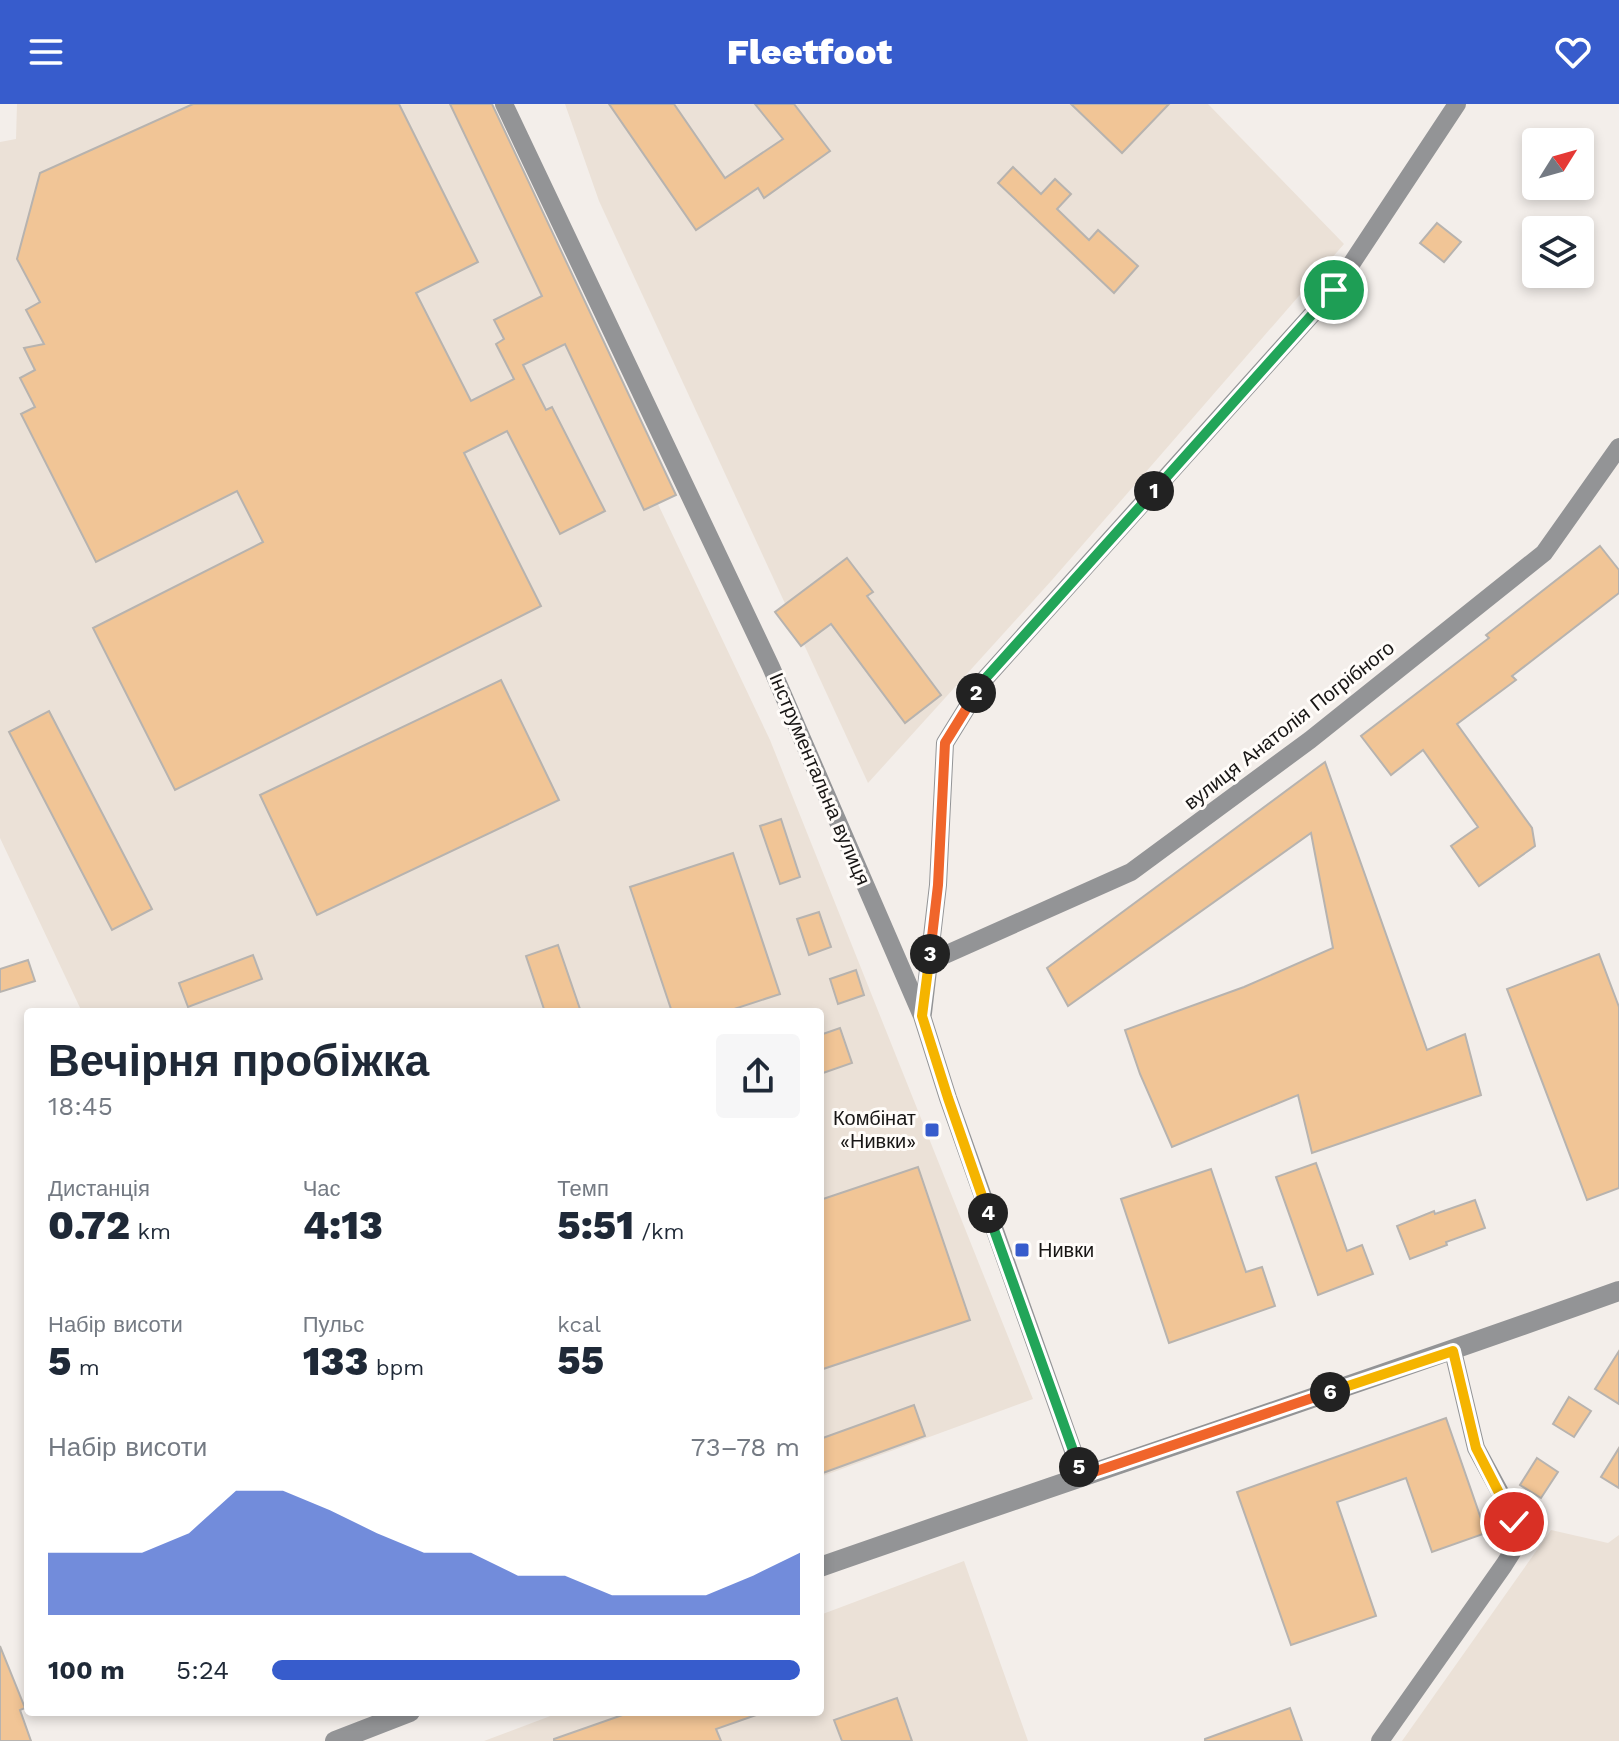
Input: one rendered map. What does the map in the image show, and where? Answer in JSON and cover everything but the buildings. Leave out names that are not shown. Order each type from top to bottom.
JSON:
[{"type":"street","name":"Інструментальна вулиця","points":[[504,104],[771,667],[922,1016],[1082,1476]]},
{"type":"street","points":[[922,1016],[938,885],[945,743],[984,680],[1334,290],[1457,104]]},
{"type":"street","name":"вулиця Анатолія Погрібного","points":[[929,962],[1131,872],[1297,749],[1544,553],[1619,447]]},
{"type":"street","points":[[824,1566],[1453,1351],[1619,1291]]},
{"type":"street","points":[[1380,1741],[1523,1535],[1476,1448],[1453,1351]]},
{"type":"street","points":[[335,1741],[400,1716]]},
{"type":"shaded area","points":[[17,104],[468,104],[770,740],[1033,1399],[824,1476],[824,1008],[80,1008],[0,838],[0,142],[16,139]]},
{"type":"shaded area","points":[[565,104],[1208,104],[1344,244],[1052,580],[868,783],[599,201]]},
{"type":"shaded area","points":[[1551,1530],[1608,1543],[1619,1535],[1619,1741],[1402,1741]]},
{"type":"shaded area","points":[[964,1561],[1028,1741],[484,1741],[550,1716],[824,1716],[824,1614]]},
{"type":"place","name":"Комбінат «Нивки»","points":[[932,1130]]},
{"type":"place","name":"Нивки","points":[[1022,1250]]},
{"type":"route","points":[[1334,290],[984,680],[945,743],[938,885],[922,1016],[1082,1476],[1453,1351],[1476,1448],[1514,1522]]}]
